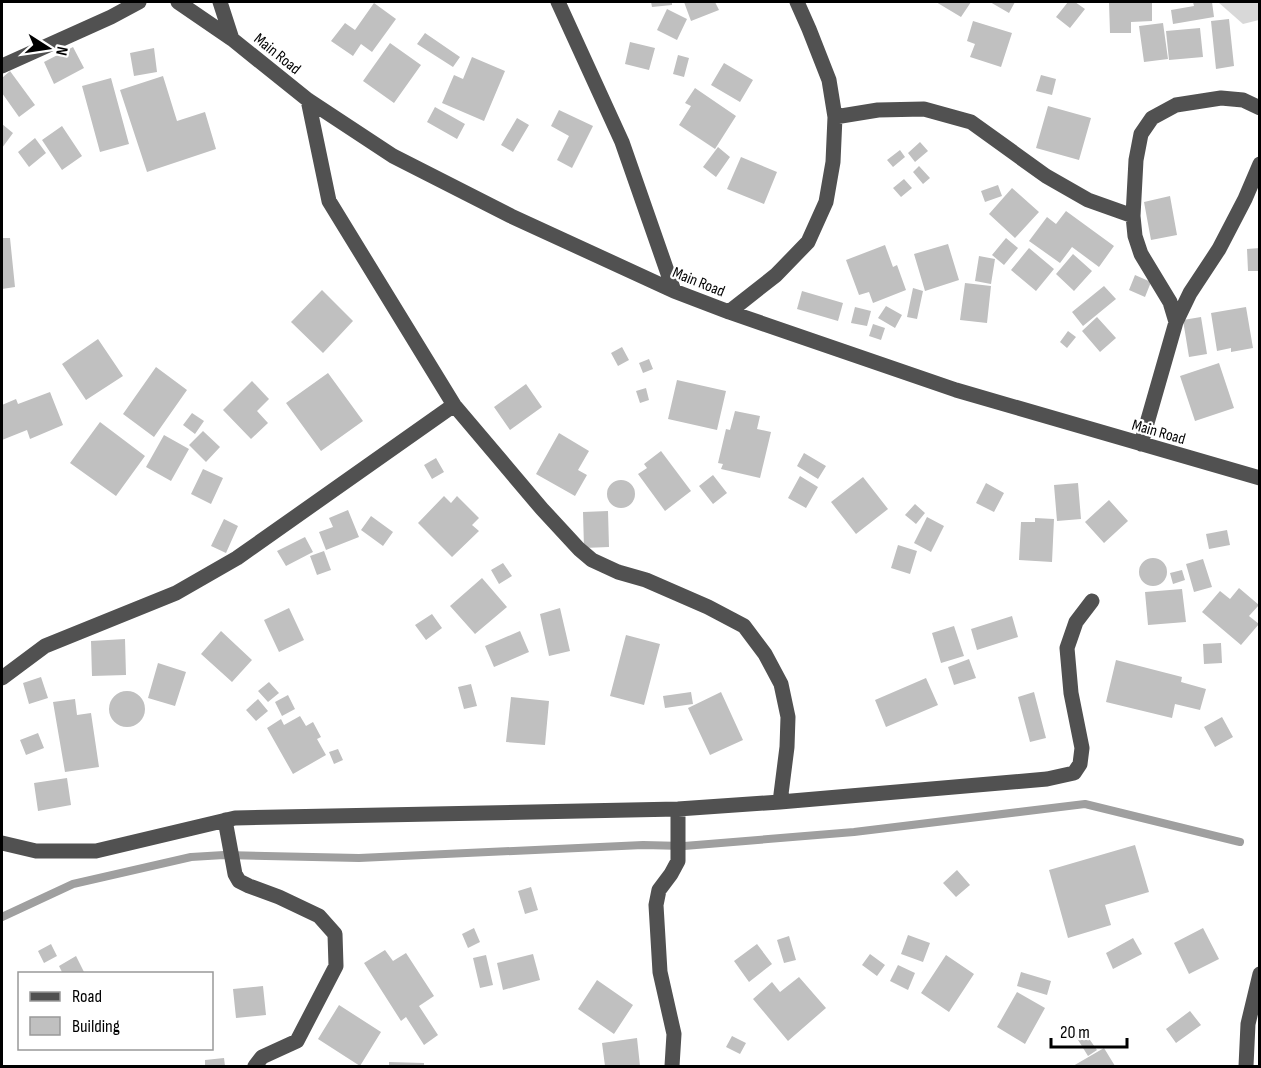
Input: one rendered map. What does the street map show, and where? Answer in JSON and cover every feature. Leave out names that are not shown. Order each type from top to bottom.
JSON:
[{"type":"street","points":[[2,66],[139,2]]},
{"type":"street","name":"Main Road","points":[[178,2],[232,39],[308,100],[393,156],[511,216],[674,291],[956,390],[1260,478]]},
{"type":"street","points":[[220,2],[232,39]]},
{"type":"street","points":[[558,2],[622,142],[674,291]]},
{"type":"street","points":[[729,312],[776,275],[808,242],[826,202],[833,162],[835,117],[829,81],[797,2]]},
{"type":"street","points":[[1176,322],[1170,302],[1141,254],[1135,236],[1133,216],[1136,160],[1141,134],[1152,118],[1176,105],[1221,98],[1242,100],[1260,108]]},
{"type":"street","points":[[308,100],[329,201],[454,405],[542,509],[592,560],[618,572],[667,589],[744,626],[765,654],[781,684],[788,717],[787,747],[780,802]]},
{"type":"street","points":[[835,117],[878,110],[924,110],[971,122],[1046,176],[1088,200],[1133,216]]},
{"type":"street","points":[[1142,444],[1176,322],[1190,294],[1219,249],[1260,164]]},
{"type":"street","points":[[2,678],[45,646],[176,593],[237,558],[454,405]]},
{"type":"street","points":[[2,843],[36,851],[96,851],[235,818],[678,809],[1047,779],[1074,773],[1080,764],[1082,748],[1071,693],[1067,648],[1076,622],[1092,602]]},
{"type":"street","points":[[672,1066],[674,1034],[660,972],[656,905],[658,890],[678,861],[678,809]]},
{"type":"street","points":[[225,820],[235,874],[239,880],[319,916],[335,934],[336,966],[297,1041],[262,1057],[255,1066]]},
{"type":"street","points":[[1246,1066],[1248,1024],[1260,974]]},
{"type":"shaded area","points":[[1218,2],[1259,2],[1259,20],[1243,24]]},
{"type":"building","points":[[651,2],[672,2],[672,5],[652,7]]},
{"type":"building","points":[[684,2],[715,2],[719,10],[691,21]]},
{"type":"building","points":[[936,2],[971,2],[961,17]]},
{"type":"building","points":[[990,2],[1015,2],[1009,13]]},
{"type":"building","points":[[1068,2],[1075,2],[1085,9],[1070,28],[1056,17]]},
{"type":"building","points":[[1109,2],[1152,2],[1152,21],[1131,22],[1131,33],[1110,33]]},
{"type":"building","points":[[1193,2],[1212,2],[1214,17],[1173,24],[1171,10],[1194,6]]},
{"type":"building","points":[[374,3],[396,19],[372,52],[361,44],[353,56],[331,41],[345,23],[355,30]]},
{"type":"building","points":[[667,9],[687,19],[677,40],[657,30]]},
{"type":"building","points":[[1229,19],[1234,66],[1216,69],[1211,21]]},
{"type":"building","points":[[973,21],[1012,33],[1001,67],[970,57],[975,44],[967,41]]},
{"type":"building","points":[[1163,23],[1168,59],[1144,62],[1139,26]]},
{"type":"building","points":[[1200,28],[1203,57],[1169,60],[1166,31]]},
{"type":"building","points":[[425,33],[460,57],[453,67],[417,44]]},
{"type":"building","points":[[630,42],[655,48],[649,70],[625,64]]},
{"type":"building","points":[[390,43],[421,65],[394,103],[363,81]]},
{"type":"building","points":[[73,47],[84,68],[54,84],[44,62]]},
{"type":"building","points":[[154,48],[157,72],[134,76],[130,53]]},
{"type":"building","points":[[678,55],[689,58],[684,77],[673,74]]},
{"type":"building","points":[[472,57],[505,71],[484,121],[442,103],[454,75],[463,79]]},
{"type":"building","points":[[724,63],[753,80],[740,102],[711,85]]},
{"type":"building","points":[[10,71],[35,105],[19,117],[2,93],[2,78]]},
{"type":"building","points":[[1041,75],[1056,79],[1052,95],[1036,91]]},
{"type":"building","points":[[163,76],[177,121],[205,112],[216,149],[147,172],[120,90]]},
{"type":"building","points":[[111,78],[129,144],[100,152],[82,86]]},
{"type":"building","points":[[695,88],[736,116],[715,149],[679,125],[691,106],[685,103]]},
{"type":"building","points":[[1048,106],[1091,118],[1079,160],[1036,148]]},
{"type":"building","points":[[435,107],[465,124],[457,139],[427,122]]},
{"type":"building","points":[[559,110],[593,126],[572,168],[557,160],[569,136],[551,126]]},
{"type":"building","points":[[517,118],[529,125],[513,152],[501,145]]},
{"type":"building","points":[[2,124],[13,133],[2,148]]},
{"type":"building","points":[[62,126],[82,156],[62,170],[42,140]]},
{"type":"building","points":[[35,138],[46,153],[29,167],[18,152]]},
{"type":"building","points":[[920,142],[928,151],[915,162],[908,153]]},
{"type":"building","points":[[718,147],[730,157],[716,177],[703,167]]},
{"type":"building","points":[[900,150],[905,157],[893,167],[887,160]]},
{"type":"building","points":[[741,157],[777,172],[764,204],[727,189]]},
{"type":"building","points":[[919,166],[930,178],[923,184],[913,172]]},
{"type":"building","points":[[904,179],[912,188],[901,197],[893,188]]},
{"type":"building","points":[[998,185],[1002,196],[985,202],[981,191]]},
{"type":"building","points":[[1012,188],[1039,212],[1015,238],[989,214]]},
{"type":"building","points":[[1170,196],[1177,235],[1151,240],[1144,202]]},
{"type":"building","points":[[1066,211],[1114,246],[1099,267],[1072,247],[1060,263],[1029,241],[1047,217],[1056,224]]},
{"type":"building","points":[[2,238],[10,238],[15,287],[2,289]]},
{"type":"building","points":[[1006,238],[1018,248],[1004,265],[992,255]]},
{"type":"building","points":[[948,244],[959,280],[925,291],[914,254]]},
{"type":"building","points":[[885,245],[893,267],[897,265],[906,290],[873,303],[869,292],[859,295],[846,260]]},
{"type":"building","points":[[1029,248],[1054,269],[1036,291],[1011,270]]},
{"type":"building","points":[[1260,248],[1260,271],[1248,271],[1247,249]]},
{"type":"building","points":[[1073,254],[1092,271],[1074,291],[1056,274]]},
{"type":"building","points":[[979,256],[995,259],[991,284],[975,281]]},
{"type":"building","points":[[1135,275],[1151,282],[1145,297],[1129,290]]},
{"type":"building","points":[[965,283],[991,286],[987,323],[960,320]]},
{"type":"building","points":[[1104,286],[1116,299],[1083,326],[1072,312]]},
{"type":"building","points":[[913,288],[923,291],[917,319],[907,317]]},
{"type":"building","points":[[322,290],[353,321],[323,353],[291,322]]},
{"type":"building","points":[[802,291],[843,303],[838,321],[797,309]]},
{"type":"building","points":[[886,306],[902,315],[895,328],[878,318]]},
{"type":"building","points":[[855,307],[871,311],[867,326],[851,323]]},
{"type":"building","points":[[1246,307],[1253,348],[1231,352],[1231,348],[1217,351],[1211,313]]},
{"type":"building","points":[[1097,317],[1116,338],[1100,352],[1082,331]]},
{"type":"building","points":[[1201,317],[1207,354],[1189,357],[1183,320]]},
{"type":"building","points":[[873,324],[885,328],[881,340],[869,336]]},
{"type":"building","points":[[1068,331],[1076,337],[1067,348],[1060,342]]},
{"type":"building","points":[[98,339],[123,376],[86,400],[62,364]]},
{"type":"building","points":[[622,347],[629,360],[618,366],[611,353]]},
{"type":"building","points":[[649,359],[653,369],[643,373],[639,363]]},
{"type":"building","points":[[1219,363],[1234,408],[1195,421],[1180,376]]},
{"type":"building","points":[[156,367],[187,390],[154,437],[123,414]]},
{"type":"building","points":[[328,373],[363,421],[321,451],[286,403]]},
{"type":"building","points":[[677,380],[726,391],[717,430],[668,419]]},
{"type":"building","points":[[252,381],[269,399],[257,411],[268,423],[251,439],[223,410]]},
{"type":"building","points":[[526,384],[542,407],[510,430],[494,407]]},
{"type":"building","points":[[646,388],[649,400],[640,403],[636,391]]},
{"type":"building","points":[[50,392],[63,425],[30,439],[27,430],[2,440],[2,405],[16,399],[18,404]]},
{"type":"building","points":[[735,411],[760,416],[757,429],[771,432],[760,478],[721,469],[723,464],[718,463],[726,429],[730,430]]},
{"type":"building","points":[[192,413],[204,421],[195,434],[183,425]]},
{"type":"building","points":[[100,422],[145,456],[116,496],[70,463]]},
{"type":"building","points":[[203,431],[220,447],[206,462],[189,445]]},
{"type":"building","points":[[559,433],[589,451],[578,470],[587,475],[575,496],[536,474]]},
{"type":"building","points":[[164,435],[189,449],[171,481],[146,467]]},
{"type":"building","points":[[661,451],[691,491],[665,511],[638,474],[647,468],[644,464]]},
{"type":"building","points":[[804,453],[826,466],[818,479],[797,466]]},
{"type":"building","points":[[436,458],[444,472],[432,479],[424,465]]},
{"type":"building","points":[[203,469],[223,478],[211,504],[191,494]]},
{"type":"building","points":[[713,475],[727,493],[713,504],[699,486]]},
{"type":"building","points":[[800,476],[818,487],[806,508],[788,498]]},
{"type":"building","points":[[863,477],[888,509],[856,534],[831,502]]},
{"type":"building","points":[[621,480],[631,484],[635,494],[631,504],[621,508],[611,504],[607,494],[611,484]]},
{"type":"building","points":[[986,483],[1004,493],[994,512],[976,503]]},
{"type":"building","points":[[1078,483],[1081,519],[1057,521],[1054,485]]},
{"type":"building","points":[[444,496],[451,503],[457,496],[479,518],[472,525],[479,531],[452,557],[418,523]]},
{"type":"building","points":[[1109,500],[1128,521],[1104,543],[1085,522]]},
{"type":"building","points":[[915,504],[925,513],[916,524],[905,515]]},
{"type":"building","points":[[348,510],[359,537],[326,550],[319,532],[333,527],[329,518]]},
{"type":"building","points":[[608,511],[609,547],[584,548],[583,512]]},
{"type":"building","points":[[371,516],[393,532],[383,546],[361,530]]},
{"type":"building","points":[[927,517],[944,526],[931,552],[914,543]]},
{"type":"building","points":[[1035,518],[1054,519],[1052,562],[1019,560],[1021,522],[1035,522]]},
{"type":"building","points":[[224,519],[238,526],[226,553],[211,546]]},
{"type":"building","points":[[1227,530],[1230,545],[1209,549],[1206,534]]},
{"type":"building","points":[[305,537],[313,552],[286,566],[277,551]]},
{"type":"building","points":[[898,545],[917,551],[910,574],[891,568]]},
{"type":"building","points":[[324,551],[331,570],[317,575],[310,556]]},
{"type":"building","points":[[1153,558],[1163,562],[1167,572],[1163,582],[1153,586],[1143,582],[1139,572],[1143,562]]},
{"type":"building","points":[[1203,559],[1212,587],[1194,592],[1186,564]]},
{"type":"building","points":[[503,563],[512,576],[499,584],[491,570]]},
{"type":"building","points":[[1182,570],[1185,580],[1173,584],[1170,573]]},
{"type":"building","points":[[482,578],[507,607],[475,634],[450,606]]},
{"type":"building","points":[[1239,588],[1259,605],[1249,616],[1259,624],[1241,645],[1202,612],[1220,591],[1230,599]]},
{"type":"building","points":[[1182,589],[1186,622],[1148,625],[1145,592]]},
{"type":"building","points":[[289,608],[304,640],[279,652],[264,620]]},
{"type":"building","points":[[560,608],[570,651],[549,656],[540,614]]},
{"type":"building","points":[[432,614],[442,628],[426,640],[415,625]]},
{"type":"building","points":[[1012,616],[1018,637],[977,650],[971,629]]},
{"type":"building","points":[[954,626],[964,656],[941,663],[932,633]]},
{"type":"building","points":[[221,631],[252,660],[232,682],[201,654]]},
{"type":"building","points":[[520,631],[529,652],[494,667],[485,646]]},
{"type":"building","points":[[626,635],[660,644],[644,705],[610,696]]},
{"type":"building","points":[[125,639],[126,675],[92,676],[91,641]]},
{"type":"building","points":[[1221,643],[1222,663],[1204,664],[1203,644]]},
{"type":"building","points":[[969,659],[976,678],[954,685],[948,667]]},
{"type":"building","points":[[1116,660],[1182,677],[1181,682],[1206,689],[1200,710],[1175,704],[1172,718],[1106,702]]},
{"type":"building","points":[[158,663],[186,672],[175,706],[148,698]]},
{"type":"building","points":[[41,677],[48,698],[29,704],[23,683]]},
{"type":"building","points":[[926,678],[938,705],[886,727],[875,700]]},
{"type":"building","points":[[269,682],[279,693],[268,702],[258,691]]},
{"type":"building","points":[[471,684],[477,706],[464,709],[458,687]]},
{"type":"building","points":[[127,691],[140,696],[145,709],[140,722],[127,727],[114,722],[109,709],[114,696]]},
{"type":"building","points":[[691,692],[693,704],[665,708],[663,696]]},
{"type":"building","points":[[721,692],[743,740],[710,755],[688,708]]},
{"type":"building","points":[[1034,692],[1046,738],[1030,742],[1018,697]]},
{"type":"building","points":[[288,695],[295,709],[282,716],[275,702]]},
{"type":"building","points":[[511,697],[549,701],[545,745],[506,742]]},
{"type":"building","points":[[75,699],[77,715],[91,713],[99,767],[65,772],[53,702]]},
{"type":"building","points":[[258,699],[268,711],[256,721],[246,710]]},
{"type":"building","points":[[300,716],[306,726],[313,722],[321,737],[317,739],[326,755],[293,774],[267,728],[281,719],[284,725]]},
{"type":"building","points":[[1222,717],[1233,737],[1215,747],[1204,727]]},
{"type":"building","points":[[38,733],[44,748],[26,755],[20,740]]},
{"type":"building","points":[[338,749],[343,760],[334,764],[329,752]]},
{"type":"building","points":[[67,778],[71,805],[38,811],[34,783]]},
{"type":"building","points":[[1135,845],[1149,892],[1105,905],[1111,925],[1068,938],[1049,870]]},
{"type":"building","points":[[957,870],[970,885],[956,897],[943,883]]},
{"type":"building","points":[[531,887],[538,910],[525,914],[518,891]]},
{"type":"building","points":[[474,928],[480,942],[468,948],[462,934]]},
{"type":"building","points":[[1203,928],[1219,959],[1189,974],[1174,943]]},
{"type":"building","points":[[908,935],[930,943],[923,962],[901,954]]},
{"type":"building","points":[[789,936],[796,960],[784,963],[777,940]]},
{"type":"building","points":[[1133,938],[1142,954],[1113,969],[1106,953]]},
{"type":"building","points":[[51,944],[57,956],[44,963],[38,951]]},
{"type":"building","points":[[757,944],[772,964],[749,982],[734,961]]},
{"type":"building","points":[[385,950],[393,961],[406,953],[434,996],[419,1006],[438,1035],[424,1045],[406,1017],[401,1021],[364,963]]},
{"type":"building","points":[[533,954],[540,980],[503,990],[497,963]]},
{"type":"building","points":[[870,954],[885,965],[877,976],[862,965]]},
{"type":"building","points":[[486,955],[493,985],[480,988],[473,958]]},
{"type":"building","points":[[946,955],[974,974],[949,1012],[921,993]]},
{"type":"building","points":[[76,956],[84,972],[62,972],[59,966]]},
{"type":"building","points":[[898,965],[915,973],[908,990],[890,981]]},
{"type":"building","points":[[1021,972],[1051,981],[1047,995],[1017,986]]},
{"type":"building","points":[[799,977],[826,1008],[788,1041],[753,999],[772,982],[780,992]]},
{"type":"building","points":[[597,980],[633,1005],[614,1034],[578,1009]]},
{"type":"building","points":[[263,986],[266,1015],[236,1018],[233,989]]},
{"type":"building","points":[[1017,992],[1045,1008],[1025,1044],[997,1027]]},
{"type":"building","points":[[339,1005],[381,1032],[360,1066],[318,1039]]},
{"type":"building","points":[[1190,1011],[1201,1025],[1176,1043],[1166,1029]]},
{"type":"building","points":[[1083,1030],[1097,1050],[1088,1056],[1075,1035]]},
{"type":"building","points":[[732,1036],[746,1043],[740,1054],[726,1047]]},
{"type":"building","points":[[637,1038],[640,1066],[605,1066],[602,1043]]},
{"type":"building","points":[[1104,1048],[1115,1066],[1073,1066]]},
{"type":"building","points":[[224,1058],[225,1066],[205,1066],[205,1060]]},
{"type":"building","points":[[389,1062],[424,1063],[424,1066],[389,1066]]},
{"type":"waterway","points":[[2,917],[73,884],[191,857],[224,855],[359,858],[643,845],[684,846],[854,832],[1085,804],[1240,842]]}]
